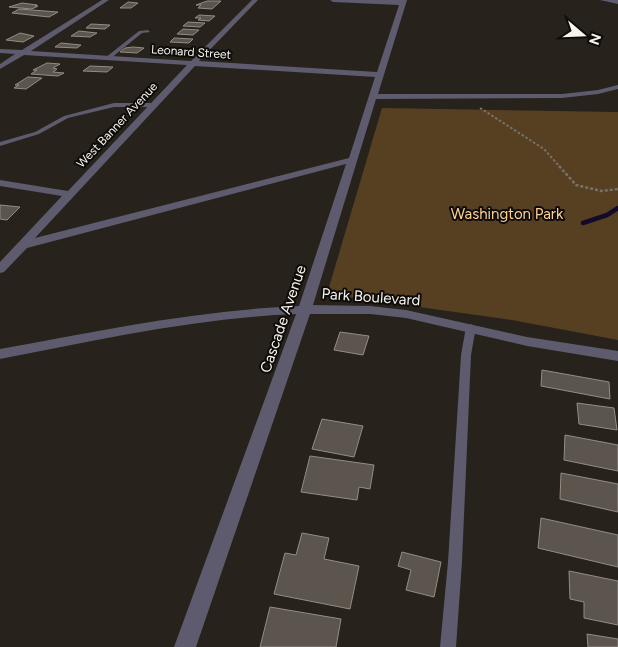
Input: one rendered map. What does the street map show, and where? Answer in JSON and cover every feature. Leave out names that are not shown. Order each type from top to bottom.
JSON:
[{"type":"street","points":[[0,67],[106,0]]},
{"type":"street","name":"West Banner Avenue","points":[[0,269],[153,105],[255,0]]},
{"type":"street","points":[[333,0],[404,2]]},
{"type":"street","points":[[603,0],[618,2]]},
{"type":"street","name":"Cascade Avenue","points":[[185,647],[305,309],[351,160],[404,2]]},
{"type":"street","name":"Leonard Street","points":[[0,51],[380,75]]},
{"type":"street","points":[[373,97],[562,96],[598,92],[618,87]]},
{"type":"street","points":[[22,245],[351,160]]},
{"type":"street","points":[[0,183],[69,194]]},
{"type":"street","name":"Park Boulevard","points":[[0,354],[228,316],[305,309],[371,310],[419,316],[548,347],[618,356]]},
{"type":"lane","points":[[108,58],[140,32],[148,31]]},
{"type":"lane","points":[[0,144],[37,133],[66,117],[114,105],[153,105]]},
{"type":"lane","points":[[448,647],[455,562],[466,355],[471,327]]},
{"type":"path","points":[[460,96],[544,149],[576,185],[601,191],[618,189]]},
{"type":"green space","name":"Washington Park","points":[[382,108],[618,112],[618,340],[512,320],[327,294]]},
{"type":"building","points":[[207,1],[221,1],[212,9],[198,8],[201,5],[196,5]]},
{"type":"building","points":[[128,2],[138,3],[131,8],[120,8]]},
{"type":"building","points":[[22,3],[38,6],[32,9],[9,7]]},
{"type":"building","points":[[19,9],[58,12],[49,17],[12,13]]},
{"type":"building","points":[[199,15],[215,16],[209,21],[195,18]]},
{"type":"building","points":[[188,22],[205,23],[200,27],[183,26]]},
{"type":"building","points":[[91,24],[110,25],[105,29],[86,28]]},
{"type":"building","points":[[183,29],[199,30],[193,35],[177,34]]},
{"type":"building","points":[[79,31],[97,33],[90,37],[71,36]]},
{"type":"building","points":[[20,33],[34,36],[23,42],[6,40]]},
{"type":"building","points":[[174,38],[193,39],[189,43],[170,42]]},
{"type":"building","points":[[61,43],[81,45],[77,48],[55,47]]},
{"type":"building","points":[[125,48],[144,48],[137,53],[120,52]]},
{"type":"building","points":[[47,63],[60,64],[53,68],[57,69],[53,72],[64,73],[58,76],[31,74],[37,70],[33,70]]},
{"type":"building","points":[[90,66],[113,67],[107,72],[83,71]]},
{"type":"building","points":[[28,77],[42,78],[26,89],[14,88],[19,85],[15,85]]},
{"type":"building","points":[[0,205],[20,207],[7,220],[0,219]]},
{"type":"building","points":[[340,332],[369,336],[363,355],[334,350]]},
{"type":"building","points":[[542,370],[609,382],[610,399],[541,386]]},
{"type":"building","points":[[577,403],[614,408],[617,430],[579,424]]},
{"type":"building","points":[[322,419],[363,426],[354,457],[312,449]]},
{"type":"building","points":[[565,435],[618,445],[618,471],[564,460]]},
{"type":"building","points":[[310,456],[374,465],[370,489],[359,487],[357,500],[301,492]]},
{"type":"building","points":[[561,473],[618,484],[618,512],[560,499]]},
{"type":"building","points":[[541,518],[618,535],[618,567],[538,548]]},
{"type":"building","points":[[302,533],[329,538],[324,559],[359,566],[350,609],[274,594],[285,553],[296,555]]},
{"type":"building","points":[[402,552],[441,562],[434,597],[406,590],[411,570],[398,566]]},
{"type":"building","points":[[569,571],[618,581],[618,625],[584,618],[584,602],[570,599]]},
{"type":"building","points":[[270,607],[341,619],[336,647],[260,647]]},
{"type":"building","points":[[587,634],[618,639],[618,647],[588,647]]},
{"type":"waterway","points":[[583,223],[607,215],[618,208]]}]
